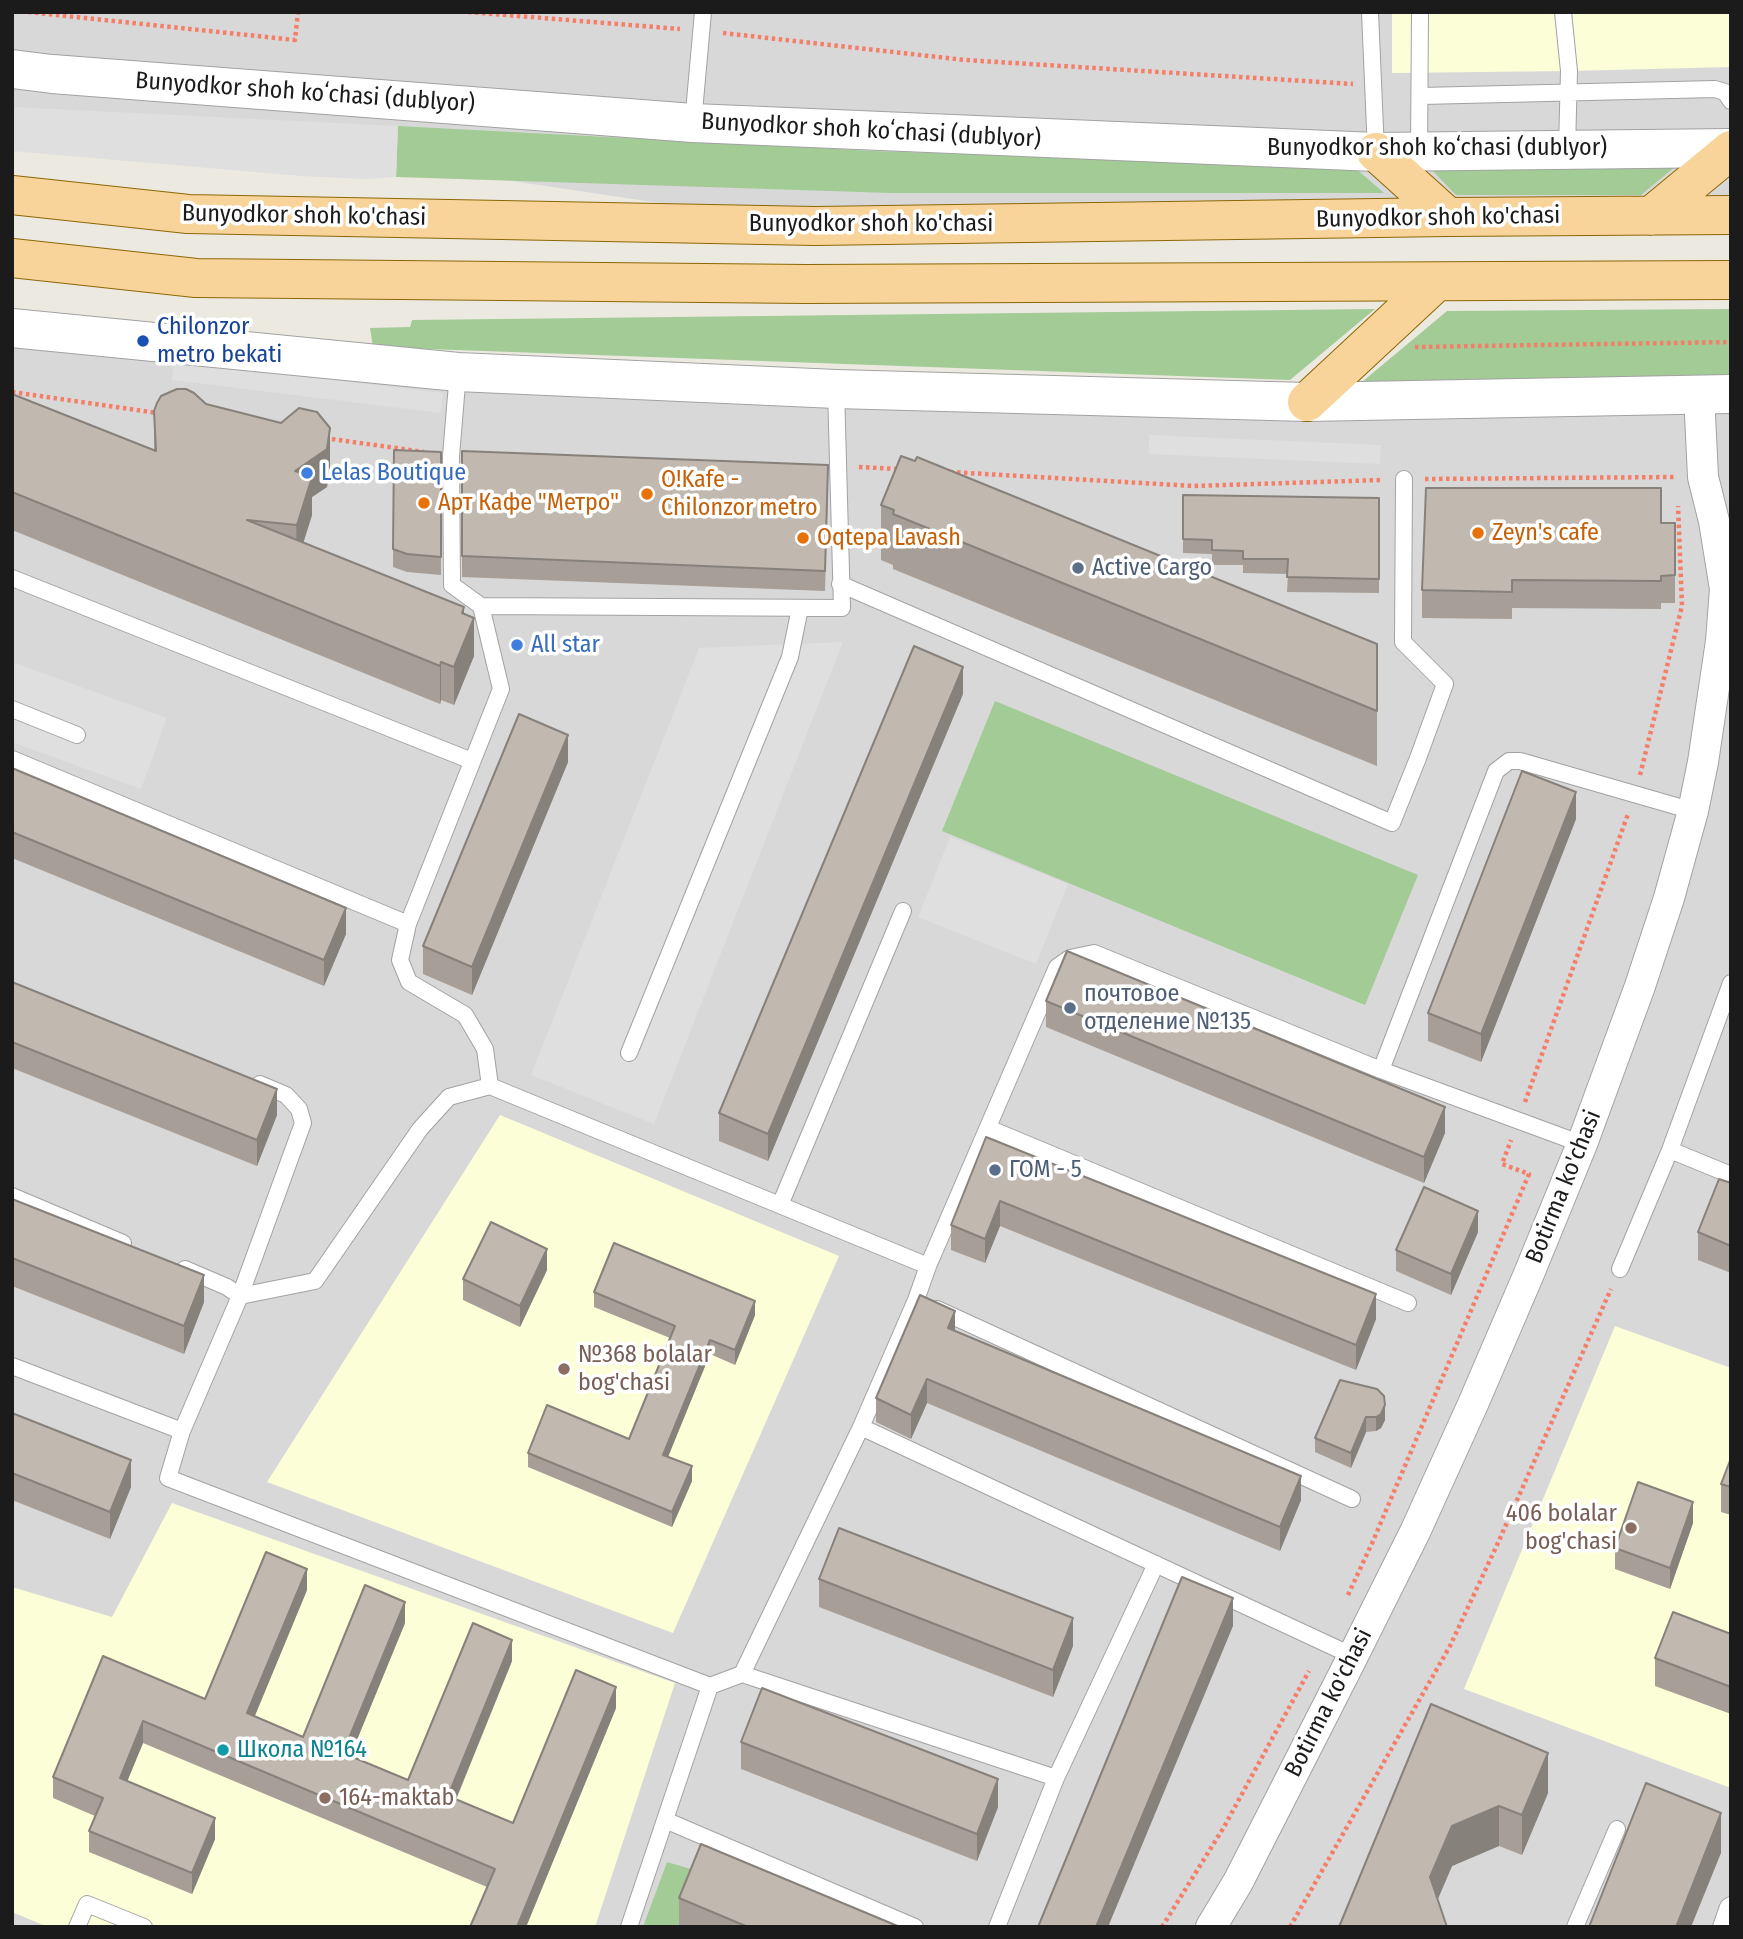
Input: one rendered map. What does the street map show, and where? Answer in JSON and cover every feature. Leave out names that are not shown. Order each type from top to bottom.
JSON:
[{"type":"main road","points":[[1651,216],[1731,149]]},
{"type":"main road","points":[[1376,152],[1448,217]]},
{"type":"main road","name":"Bunyodkor shoh ko'chasi","points":[[12,195],[188,214],[815,226],[1731,215]]},
{"type":"main road","points":[[12,258],[196,278],[792,284],[1731,280]]},
{"type":"main road","points":[[1307,402],[1436,282]]},
{"type":"street","name":"Bunyodkor shoh koʻchasi (dublyor)","points":[[12,69],[693,123],[1376,152],[1731,149]]},
{"type":"street","points":[[12,328],[458,372],[836,388],[1307,402],[1715,394]]},
{"type":"street","name":"Botirma ko'chasi","points":[[1211,1927],[1238,1882],[1353,1656],[1415,1532],[1473,1404],[1582,1144],[1669,898],[1693,811],[1721,640],[1725,589],[1714,521],[1703,477],[1715,394]]},
{"type":"lane","points":[[693,123],[703,12]]},
{"type":"lane","points":[[1370,12],[1376,152]]},
{"type":"lane","points":[[1419,152],[1420,12]]},
{"type":"lane","points":[[1563,12],[1569,71],[1567,150]]},
{"type":"lane","points":[[1420,96],[1714,89],[1725,92],[1731,101]]},
{"type":"lane","points":[[458,372],[451,456],[452,585],[481,606],[842,608],[836,388]]},
{"type":"lane","points":[[840,584],[1392,823],[1445,684],[1403,642],[1404,479]]},
{"type":"lane","points":[[12,578],[472,761]]},
{"type":"lane","points":[[481,606],[501,689],[408,924],[400,960],[410,982],[465,1015],[485,1049],[490,1086]]},
{"type":"lane","points":[[629,1053],[790,657],[800,608]]},
{"type":"lane","points":[[12,709],[77,735]]},
{"type":"lane","points":[[12,759],[408,924]]},
{"type":"lane","points":[[1381,1070],[1496,771],[1509,761],[1520,761],[1693,811]]},
{"type":"lane","points":[[780,1205],[903,911]]},
{"type":"lane","points":[[742,1674],[861,1427],[1057,967],[1070,958],[1094,953],[1381,1070],[1582,1144]]},
{"type":"lane","points":[[1620,1269],[1670,1150],[1731,983]]},
{"type":"lane","points":[[249,1080],[286,1095],[299,1109],[303,1123],[240,1296],[182,1431],[168,1478],[710,1686],[742,1674],[1056,1778]]},
{"type":"lane","points":[[176,1266],[227,1287],[240,1296],[315,1281],[420,1129],[450,1097],[490,1086],[928,1266]]},
{"type":"lane","points":[[988,1128],[1408,1303]]},
{"type":"lane","points":[[1670,1150],[1731,1175]]},
{"type":"lane","points":[[12,1196],[138,1250]]},
{"type":"lane","points":[[916,1300],[1352,1499]]},
{"type":"lane","points":[[12,1366],[182,1431]]},
{"type":"lane","points":[[861,1427],[1353,1656]]},
{"type":"lane","points":[[997,1927],[1056,1778],[1156,1564]]},
{"type":"lane","points":[[629,1927],[710,1686]]},
{"type":"lane","points":[[665,1820],[915,1927]]},
{"type":"lane","points":[[1575,1927],[1617,1829]]},
{"type":"lane","points":[[77,1927],[87,1904],[144,1927]]},
{"type":"lane","points":[[1721,1927],[1731,1905]]},
{"type":"path","points":[[28,12],[295,40],[298,12]]},
{"type":"path","points":[[468,12],[700,31],[965,60],[1372,86]]},
{"type":"path","points":[[1404,347],[1731,342]]},
{"type":"path","points":[[1676,477],[1677,490]]},
{"type":"path","points":[[1346,1597],[1373,1541],[1529,1174],[1502,1164],[1635,794],[1682,606],[1678,503]]},
{"type":"path","points":[[1290,1927],[1450,1646],[1620,1269]]},
{"type":"path","points":[[1163,1927],[1224,1827],[1325,1643]]},
{"type":"shaded area","points":[[12,12],[1731,12],[1731,215],[814,226],[197,134],[12,111]]},
{"type":"shaded area","points":[[1392,12],[1731,12],[1731,67],[1392,73]]},
{"type":"shaded area","points":[[12,107],[398,126],[396,177],[366,179],[301,176],[12,151]]},
{"type":"shaded area","points":[[398,126],[874,151],[1354,167],[1384,193],[891,193],[396,177]]},
{"type":"shaded area","points":[[1428,166],[1676,166],[1641,195],[1456,195]]},
{"type":"shaded area","points":[[1375,309],[1290,380],[373,347],[370,328],[410,327],[412,320]]},
{"type":"shaded area","points":[[1731,309],[1731,378],[1356,387],[1447,311]]},
{"type":"shaded area","points":[[12,328],[458,372],[1731,394],[1731,1927],[12,1927]]},
{"type":"shaded area","points":[[174,361],[443,393],[441,413],[172,380]]},
{"type":"shaded area","points":[[1149,435],[1381,445],[1380,464],[1149,454]]},
{"type":"shaded area","points":[[843,642],[654,1124],[531,1075],[699,648]]},
{"type":"shaded area","points":[[12,662],[167,718],[141,789],[12,742]]},
{"type":"shaded area","points":[[995,701],[1418,875],[1365,1005],[942,831]]},
{"type":"shaded area","points":[[950,837],[1068,884],[1036,964],[918,917]]},
{"type":"shaded area","name":"№368 bolalar bog'chasi","points":[[500,1115],[839,1256],[673,1633],[267,1482]]},
{"type":"shaded area","name":"406 bolalar bog'chasi","points":[[1615,1326],[1731,1368],[1731,1788],[1464,1689]]},
{"type":"shaded area","name":"164-maktab","points":[[172,1503],[675,1683],[595,1927],[48,1927],[12,1912],[12,1587],[112,1617]]},
{"type":"shaded area","points":[[667,1862],[701,1872],[681,1927],[643,1927]]},
{"type":"building","points":[[177,389],[194,393],[206,404],[281,423],[299,408],[317,412],[330,428],[327,449],[295,471],[312,477],[297,525],[247,520],[464,607],[462,613],[474,618],[454,667],[441,662],[440,666],[12,492],[12,394],[156,451],[154,411],[161,396]]},
{"type":"building","points":[[394,450],[441,452],[441,557],[407,554],[393,549]]},
{"type":"building","points":[[462,451],[828,465],[825,571],[462,556]]},
{"type":"building","points":[[901,456],[915,461],[917,457],[1377,644],[1377,711],[893,514],[894,510],[881,505]]},
{"type":"building","points":[[1426,488],[1661,488],[1661,523],[1675,523],[1675,575],[1661,576],[1661,581],[1512,580],[1512,592],[1422,590]]},
{"type":"building","points":[[1183,495],[1379,498],[1379,579],[1287,577],[1288,559],[1243,559],[1243,551],[1212,550],[1212,540],[1183,539]]},
{"type":"building","points":[[914,646],[963,667],[768,1134],[719,1113]]},
{"type":"building","points":[[519,714],[568,735],[472,967],[423,946]]},
{"type":"building","points":[[12,768],[346,908],[324,960],[12,832]]},
{"type":"building","points":[[1522,771],[1576,792],[1481,1034],[1428,1013]]},
{"type":"building","points":[[1067,951],[1445,1107],[1424,1157],[1046,1001]]},
{"type":"building","points":[[12,982],[277,1089],[257,1140],[12,1042]]},
{"type":"building","points":[[986,1137],[1376,1294],[1356,1345],[1000,1201],[985,1239],[951,1225]]},
{"type":"building","points":[[1719,1179],[1731,1183],[1731,1246],[1698,1232]]},
{"type":"building","points":[[1424,1187],[1478,1211],[1451,1274],[1396,1250]]},
{"type":"building","points":[[12,1199],[204,1275],[184,1326],[12,1258]]},
{"type":"building","points":[[491,1222],[547,1249],[520,1306],[463,1279]]},
{"type":"building","points":[[614,1243],[755,1301],[735,1350],[710,1340],[663,1455],[692,1466],[672,1512],[528,1453],[547,1405],[629,1439],[675,1326],[594,1292]]},
{"type":"building","points":[[920,1295],[955,1311],[948,1328],[1301,1476],[1280,1527],[927,1379],[911,1415],[876,1398]]},
{"type":"building","points":[[1340,1380],[1377,1389],[1384,1396],[1385,1405],[1381,1414],[1366,1417],[1351,1453],[1315,1438]]},
{"type":"building","points":[[12,1413],[131,1460],[110,1512],[12,1473]]},
{"type":"building","points":[[1731,1458],[1731,1487],[1721,1484]]},
{"type":"building","points":[[1638,1482],[1693,1502],[1670,1568],[1615,1548]]},
{"type":"building","points":[[839,1528],[1073,1618],[1053,1670],[819,1579]]},
{"type":"building","name":"Школа №164","points":[[266,1552],[307,1569],[247,1713],[303,1737],[365,1585],[405,1602],[343,1753],[408,1780],[473,1623],[512,1640],[448,1796],[513,1823],[576,1670],[616,1687],[517,1927],[470,1927],[495,1869],[143,1721],[120,1778],[215,1818],[192,1873],[89,1831],[103,1798],[53,1777],[103,1656],[205,1699]]},
{"type":"building","points":[[1182,1577],[1233,1598],[1096,1927],[1038,1927]]},
{"type":"building","points":[[1673,1612],[1731,1634],[1731,1687],[1655,1658]]},
{"type":"building","points":[[762,1688],[998,1779],[977,1834],[741,1742]]},
{"type":"building","points":[[1431,1704],[1548,1753],[1522,1815],[1499,1806],[1452,1826],[1430,1877],[1447,1927],[1339,1927]]},
{"type":"building","points":[[1646,1783],[1721,1813],[1676,1927],[1589,1927]]},
{"type":"building","points":[[701,1844],[900,1927],[748,1927],[679,1898]]},
{"type":"place","name":"Chilonzor metro bekati","points":[[143,341]]},
{"type":"place","name":"Lelas Boutique","points":[[307,473]]},
{"type":"place","name":"O!Kafe - Chilonzor metro","points":[[647,494]]},
{"type":"place","name":"Арт Кафе \"Метро\"","points":[[424,503]]},
{"type":"place","name":"Zeyn's cafe","points":[[1478,533]]},
{"type":"place","name":"Oqtepa Lavash","points":[[803,538]]},
{"type":"place","name":"Active Cargo","points":[[1078,568]]},
{"type":"place","name":"All star","points":[[517,645]]},
{"type":"place","name":"почтовое отделение №135","points":[[1070,1008]]},
{"type":"place","name":"ГОМ - 5","points":[[995,1170]]},
{"type":"place","name":"№368 bolalar bog'chasi","points":[[564,1369]]},
{"type":"place","name":"406 bolalar bog'chasi","points":[[1631,1528]]},
{"type":"place","name":"Школа №164","points":[[223,1750]]},
{"type":"place","name":"164-maktab","points":[[325,1798]]}]
